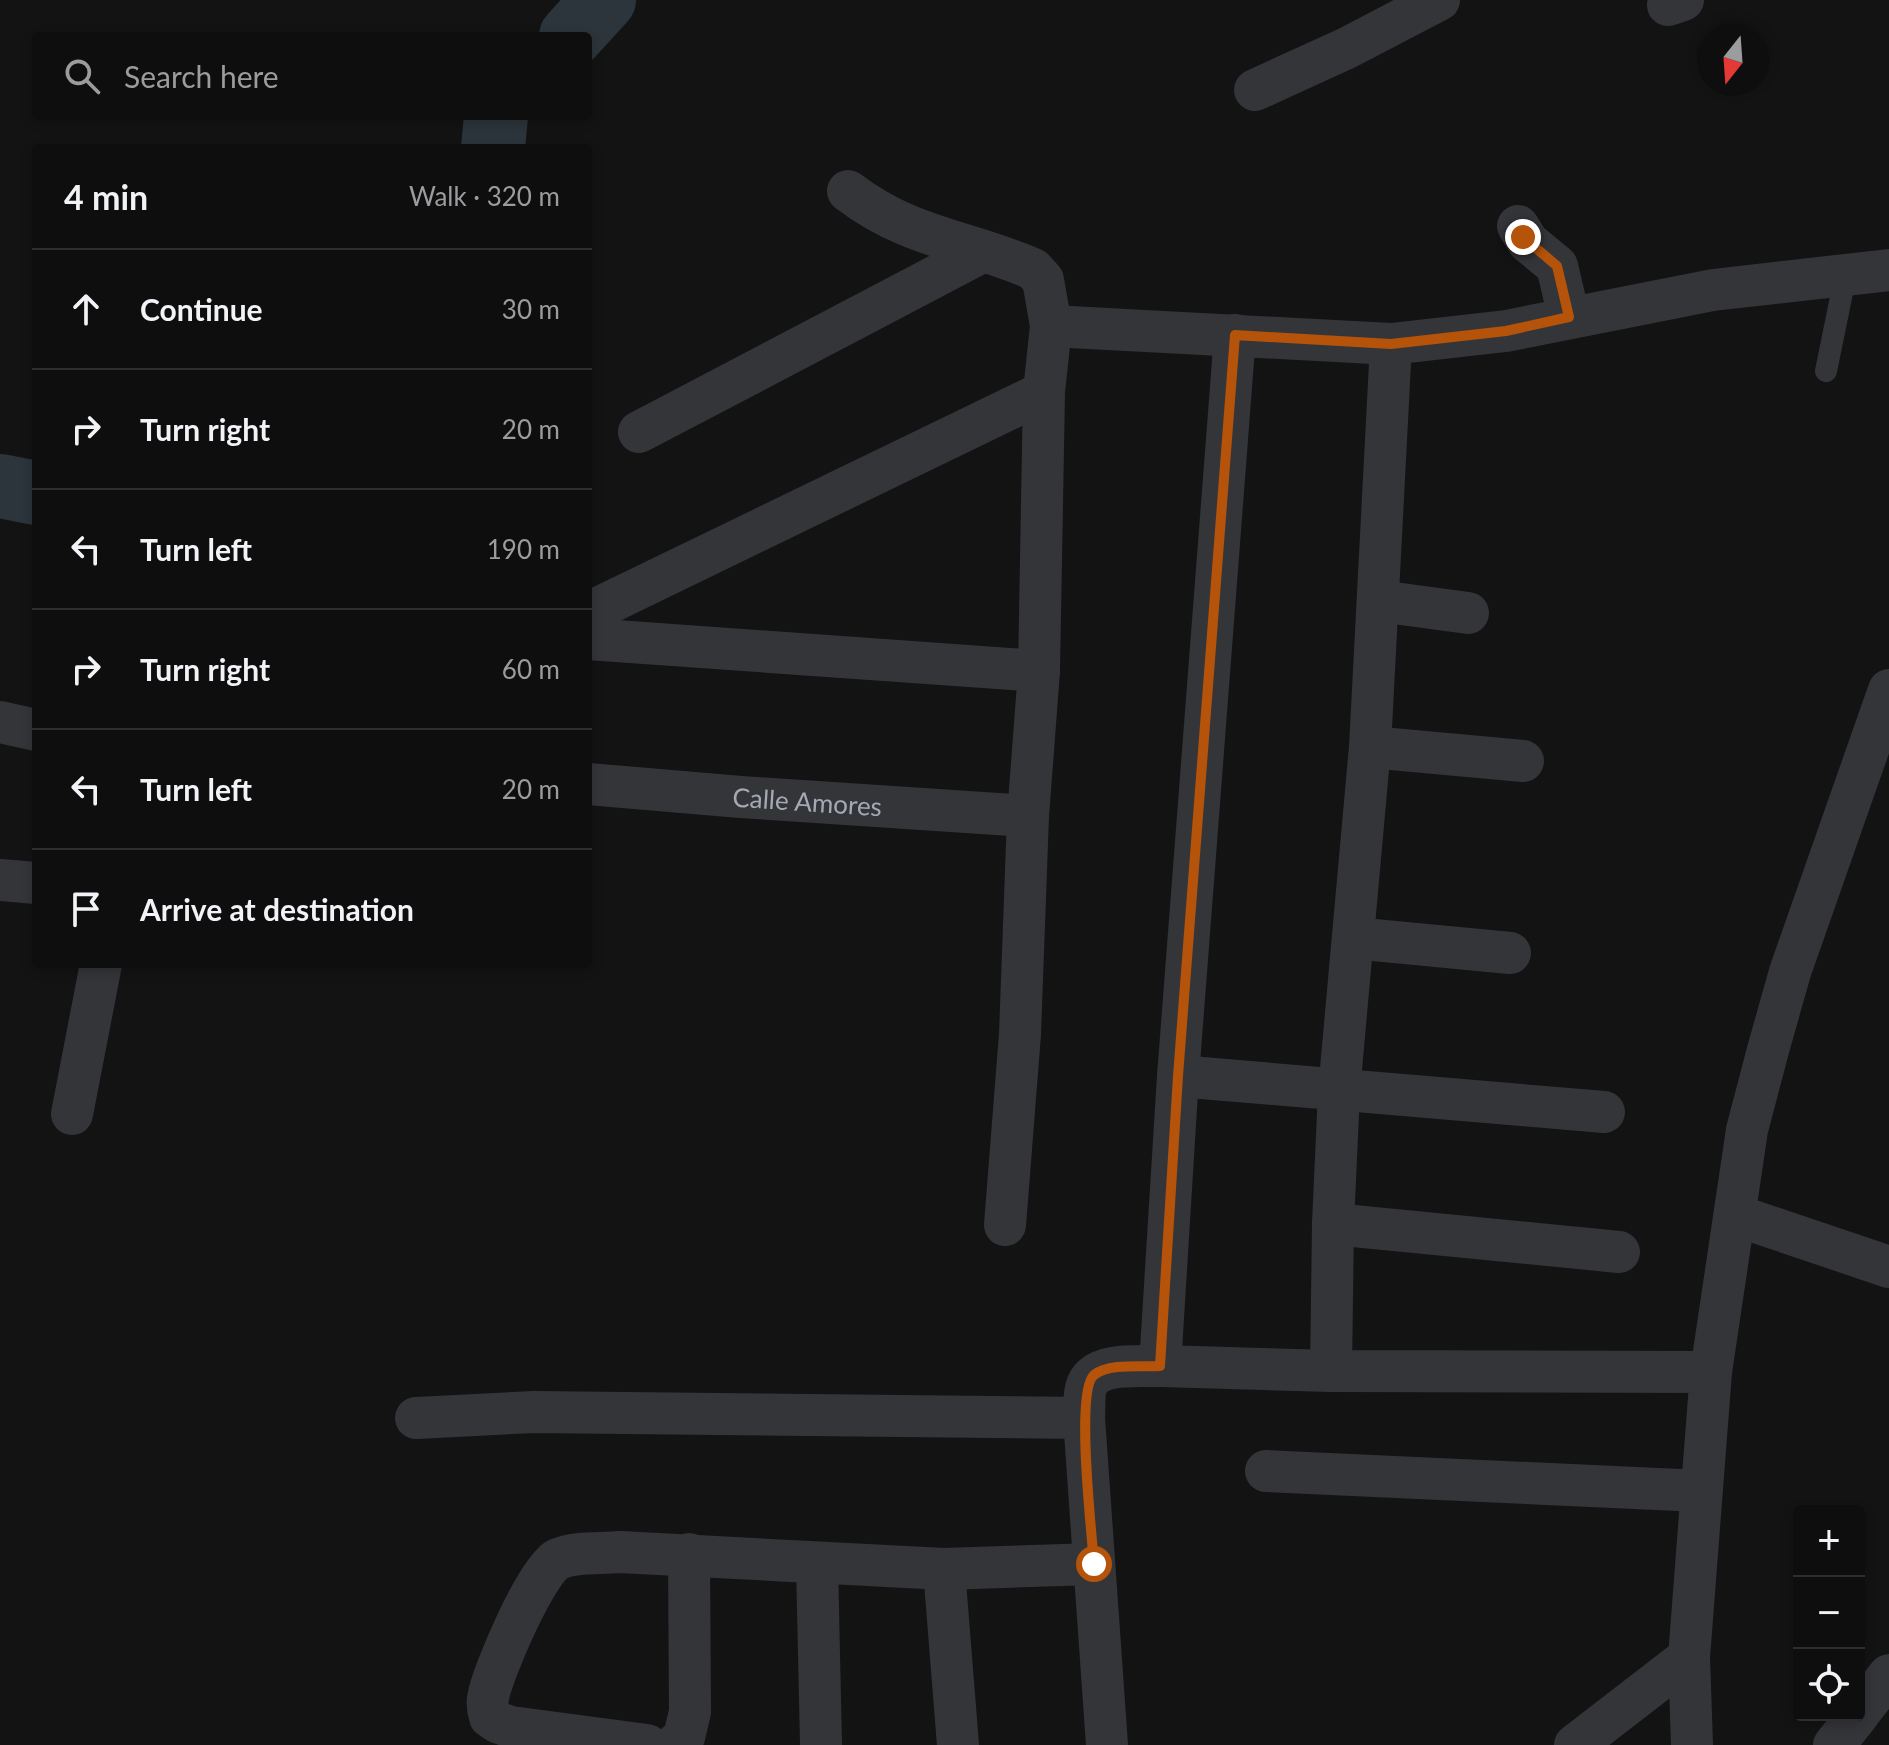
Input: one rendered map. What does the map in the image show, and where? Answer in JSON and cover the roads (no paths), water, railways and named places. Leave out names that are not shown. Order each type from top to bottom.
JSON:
[{"type":"street","points":[[1255,90],[1347,48],[1439,0]]},
{"type":"street","points":[[848,191],[874,211],[900,224],[1033,269],[1043,280],[1051,326],[1044,392],[1039,671],[1028,816],[1020,1034],[1005,1225]]},
{"type":"street","points":[[1518,226],[1528,242],[1557,266],[1569,317]]},
{"type":"street","points":[[639,432],[984,251]]},
{"type":"street","points":[[1051,326],[1391,344],[1506,331],[1713,290],[1889,270]]},
{"type":"street","points":[[1160,1366],[1178,1076],[1235,335]]},
{"type":"street","points":[[1331,1371],[1339,1091],[1370,747],[1391,344]]},
{"type":"street","points":[[592,611],[1044,392]]},
{"type":"street","points":[[1379,601],[1468,613]]},
{"type":"street","points":[[592,639],[1039,671]]},
{"type":"street","points":[[1692,1745],[1689,1657],[1711,1372],[1747,1130],[1790,972],[1889,690]]},
{"type":"street","points":[[0,722],[32,729]]},
{"type":"street","points":[[1370,747],[1523,761]]},
{"type":"street","name":"Calle Amores","points":[[592,784],[1028,816]]},
{"type":"street","points":[[0,880],[32,883]]},
{"type":"street","points":[[1353,938],[1510,953]]},
{"type":"street","points":[[72,1114],[100,968]]},
{"type":"street","points":[[1178,1076],[1604,1112]]},
{"type":"street","points":[[1735,1215],[1889,1267]]},
{"type":"street","points":[[1333,1224],[1619,1252]]},
{"type":"street","points":[[1107,1745],[1084,1418],[1086,1386],[1094,1375],[1119,1368],[1160,1366],[1331,1371],[1711,1372]]},
{"type":"street","points":[[416,1418],[534,1412],[1084,1418]]},
{"type":"street","points":[[1266,1471],[1701,1491]]},
{"type":"street","points":[[647,1745],[511,1727],[490,1717],[488,1697],[511,1637],[537,1582],[557,1559],[620,1552],[944,1569],[1094,1564]]},
{"type":"street","points":[[675,1745],[684,1737],[690,1712],[689,1554]]},
{"type":"street","points":[[817,1564],[821,1744]]},
{"type":"street","points":[[944,1569],[958,1745]]},
{"type":"street","points":[[1575,1745],[1689,1657]]},
{"type":"street","points":[[1865,1705],[1889,1675]]},
{"type":"street","points":[[1834,1745],[1853,1721]]},
{"type":"lane","points":[[1826,371],[1846,273]]},
{"type":"waterway","points":[[575,32],[604,0]]},
{"type":"waterway","points":[[493,144],[496,120]]},
{"type":"waterway","points":[[0,486],[32,492]]}]
